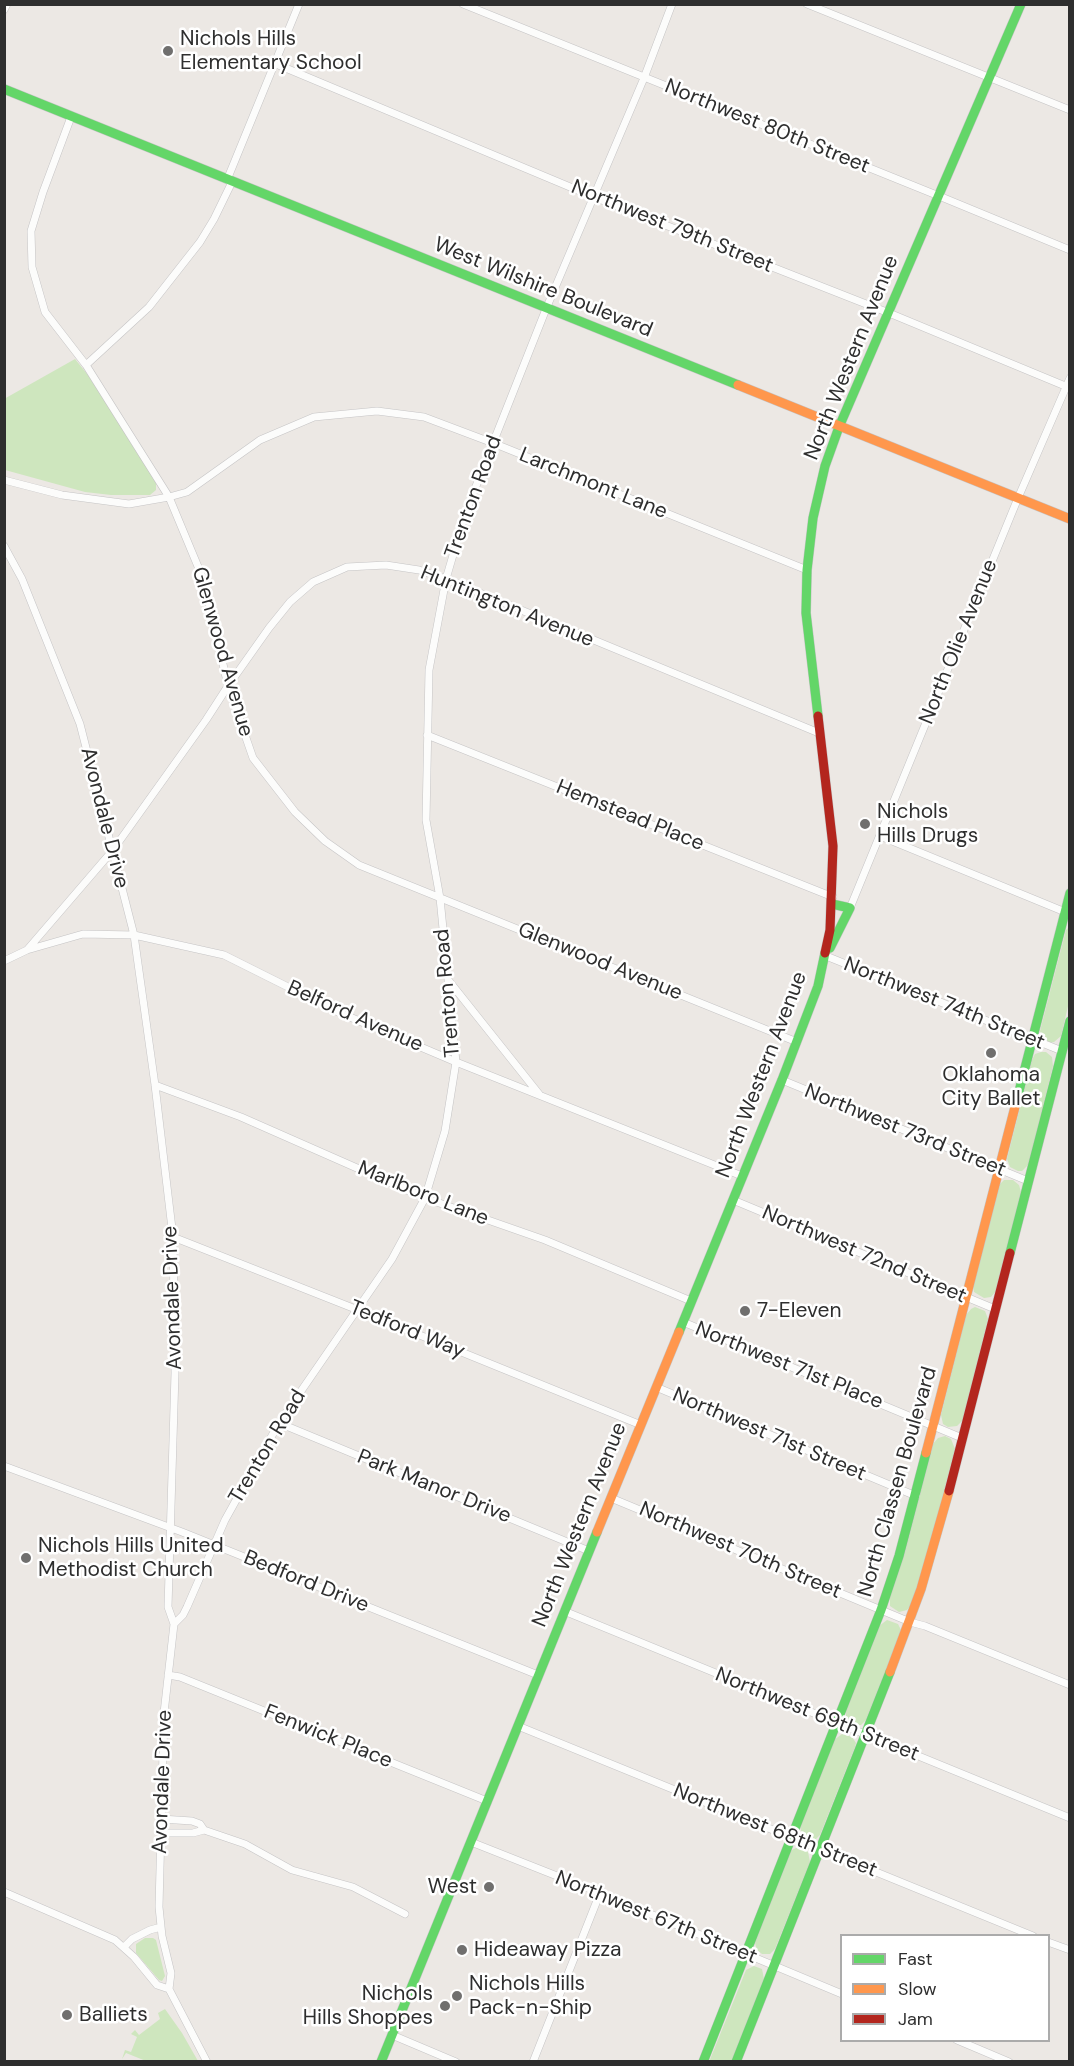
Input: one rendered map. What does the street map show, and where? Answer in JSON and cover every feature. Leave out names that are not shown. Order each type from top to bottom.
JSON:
[{"type":"street","points":[[4,10],[7,4]]},
{"type":"street","points":[[86,365],[149,307],[200,242],[214,219],[299,4]]},
{"type":"street","name":"Northwest 80th Street","points":[[463,4],[1070,250]]},
{"type":"street","name":"Trenton Road","points":[[174,1624],[183,1616],[188,1607],[213,1544],[245,1481],[279,1423],[392,1259],[425,1198],[445,1131],[456,1062],[440,898],[426,820],[429,670],[446,579],[465,514],[546,309],[644,78],[672,4]]},
{"type":"street","points":[[807,4],[1070,110]]},
{"type":"street","name":"North Western Avenue","points":[[381,2061],[782,1080],[815,994],[826,956],[832,901],[832,846],[808,634],[807,570],[819,488],[839,427],[1021,4]]},
{"type":"street","name":"Northwest 79th Street","points":[[276,64],[594,197],[889,313],[1068,387]]},
{"type":"street","name":"West Wilshire Boulevard","points":[[4,89],[1070,519]]},
{"type":"street","name":"Glenwood Avenue","points":[[71,117],[31,231],[32,267],[45,312],[86,365],[169,497],[204,581],[228,686],[253,758],[295,812],[325,842],[359,865],[797,1042]]},
{"type":"street","name":"North Olie Avenue","points":[[850,908],[1018,498],[1070,378]]},
{"type":"street","name":"Larchmont Lane","points":[[4,480],[62,495],[129,504],[169,497],[187,492],[260,440],[315,417],[377,411],[424,417],[807,570]]},
{"type":"street","name":"Avondale Drive","points":[[4,546],[22,579],[80,724],[134,935],[155,1085],[173,1237],[176,1373],[168,1607],[174,1624],[164,1713],[159,1907],[171,1973],[169,1989],[207,2061]]},
{"type":"street","name":"Huntington Avenue","points":[[4,961],[27,950],[113,850],[290,602],[313,582],[347,567],[386,565],[419,570],[446,579],[819,733]]},
{"type":"street","name":"Hemstead Place","points":[[427,735],[832,901]]},
{"type":"street","points":[[880,836],[1067,913]]},
{"type":"street","name":"North Classen Boulevard","points":[[703,2061],[881,1610],[899,1556],[1032,1039],[1067,913],[1070,893]]},
{"type":"street","points":[[826,956],[850,908],[832,901]]},
{"type":"street","name":"Belford Avenue","points":[[27,950],[83,934],[134,935],[224,955],[338,1012],[456,1062],[742,1176]]},
{"type":"street","name":"Northwest 74th Street","points":[[826,956],[1062,1051]]},
{"type":"street","points":[[448,978],[541,1096]]},
{"type":"street","points":[[736,2061],[910,1622],[935,1545],[1070,1021]]},
{"type":"street","name":"Northwest 73rd Street","points":[[782,1080],[1028,1181]]},
{"type":"street","name":"Marlboro Lane","points":[[155,1085],[241,1117],[425,1198],[545,1240],[691,1301]]},
{"type":"street","name":"Northwest 72nd Street","points":[[733,1200],[995,1309]]},
{"type":"street","name":"Tedford Way","points":[[173,1237],[641,1425]]},
{"type":"street","name":"Northwest 71st Place","points":[[682,1322],[962,1438]]},
{"type":"street","name":"Northwest 71st Street","points":[[656,1388],[916,1496]]},
{"type":"street","name":"Park Manor Drive","points":[[279,1423],[589,1551]]},
{"type":"street","name":"Bedford Drive","points":[[4,1466],[170,1527],[538,1676]]},
{"type":"street","name":"Northwest 70th Street","points":[[611,1498],[910,1622],[1070,1685]]},
{"type":"street","name":"Northwest 69th Street","points":[[564,1611],[1070,1818]]},
{"type":"street","name":"Fenwick Place","points":[[168,1675],[180,1677],[487,1801]]},
{"type":"street","name":"Northwest 68th Street","points":[[518,1726],[1031,1934]]},
{"type":"street","points":[[161,1818],[192,1821],[200,1824],[204,1830]]},
{"type":"street","points":[[160,1833],[193,1833],[204,1830],[232,1838],[292,1870],[361,1890],[405,1914]]},
{"type":"street","name":"Northwest 67th Street","points":[[471,1842],[840,1993]]},
{"type":"street","points":[[4,1892],[100,1932],[124,1947],[157,1985],[169,1989]]},
{"type":"street","points":[[533,2061],[600,1893]]},
{"type":"street","points":[[124,1947],[132,1939],[161,1927]]},
{"type":"street","points":[[1050,1943],[1070,1950]]},
{"type":"street","points":[[392,2035],[456,2061]]},
{"type":"street","points":[[962,2042],[1009,2061]]},
{"type":"green space","points":[[75,359],[88,375],[152,473],[156,490],[150,495],[85,492],[5,470],[4,399]]},
{"type":"green space","points":[[1069,927],[1069,1002],[1061,1036],[1049,1043],[1041,1036],[1040,1031],[1066,930]]},
{"type":"green space","points":[[1046,1052],[1052,1057],[1053,1066],[1029,1164],[1022,1171],[1018,1171],[1010,1167],[1007,1159],[1032,1060],[1035,1054]]},
{"type":"green space","points":[[1004,1180],[1013,1180],[1019,1185],[1021,1192],[996,1291],[991,1297],[984,1298],[974,1292],[973,1286],[1000,1184]]},
{"type":"green space","points":[[975,1307],[985,1311],[988,1319],[963,1420],[957,1426],[948,1427],[943,1424],[941,1415],[966,1315]]},
{"type":"green space","points":[[945,1436],[951,1439],[955,1449],[929,1549],[912,1604],[907,1610],[899,1612],[890,1606],[890,1597],[905,1552],[933,1444],[938,1438]]},
{"type":"green space","points":[[887,1620],[898,1624],[901,1630],[900,1635],[866,1720],[861,1725],[852,1725],[846,1718],[846,1711],[879,1626]]},
{"type":"green space","points":[[842,1734],[852,1737],[856,1743],[855,1747],[820,1835],[816,1839],[809,1840],[802,1836],[800,1826],[834,1740]]},
{"type":"green space","points":[[796,1848],[805,1849],[808,1852],[810,1862],[775,1949],[770,1954],[762,1954],[757,1950],[755,1943],[789,1853]]},
{"type":"green space","points":[[145,1938],[156,1940],[165,1976],[162,1981],[136,1953],[136,1944]]},
{"type":"green space","points":[[754,1966],[762,1969],[764,1979],[732,2061],[709,2062],[746,1970]]},
{"type":"green space","points":[[165,2009],[198,2061],[146,2061],[126,2053],[122,2059],[125,2050],[131,2052],[137,2037],[131,2034],[135,2030],[139,2035],[160,2019],[158,2013]]},
{"type":"traffic: fast","points":[[818,716],[806,613],[807,570],[813,518],[825,466],[839,427],[1021,4]]},
{"type":"traffic: fast","points":[[4,89],[738,385]]},
{"type":"traffic: fast","points":[[1016,1103],[1070,893]]},
{"type":"traffic: fast","points":[[830,948],[850,908],[832,904]]},
{"type":"traffic: fast","points":[[679,1332],[782,1080],[818,986],[825,953]]},
{"type":"traffic: fast","points":[[1010,1253],[1070,1021]]},
{"type":"traffic: fast","points":[[703,2062],[881,1610],[899,1556],[926,1453]]},
{"type":"traffic: fast","points":[[381,2062],[597,1532]]},
{"type":"traffic: fast","points":[[736,2062],[890,1672]]},
{"type":"traffic: slow","points":[[738,385],[1070,519]]},
{"type":"traffic: slow","points":[[926,1453],[1016,1103]]},
{"type":"traffic: slow","points":[[597,1532],[679,1332]]},
{"type":"traffic: slow","points":[[890,1672],[921,1589],[949,1491]]},
{"type":"traffic: jam","points":[[818,716],[833,846],[830,930],[825,953]]},
{"type":"traffic: jam","points":[[949,1491],[1010,1253]]},
{"type":"place","name":"Nichols Hills Elementary School","points":[[168,51]]},
{"type":"place","name":"Nichols Hills Drugs","points":[[865,824]]},
{"type":"place","name":"Oklahoma City Ballet","points":[[991,1053]]},
{"type":"place","name":"7-Eleven","points":[[745,1311]]},
{"type":"place","name":"Nichols Hills United Methodist Church","points":[[26,1558]]},
{"type":"place","name":"West","points":[[489,1887]]},
{"type":"place","name":"Hideaway Pizza","points":[[462,1950]]},
{"type":"place","name":"Nichols Hills Pack-n-Ship","points":[[457,1996]]},
{"type":"place","name":"Nichols Hills Shoppes","points":[[445,2006]]},
{"type":"place","name":"Balliets","points":[[67,2015]]}]
